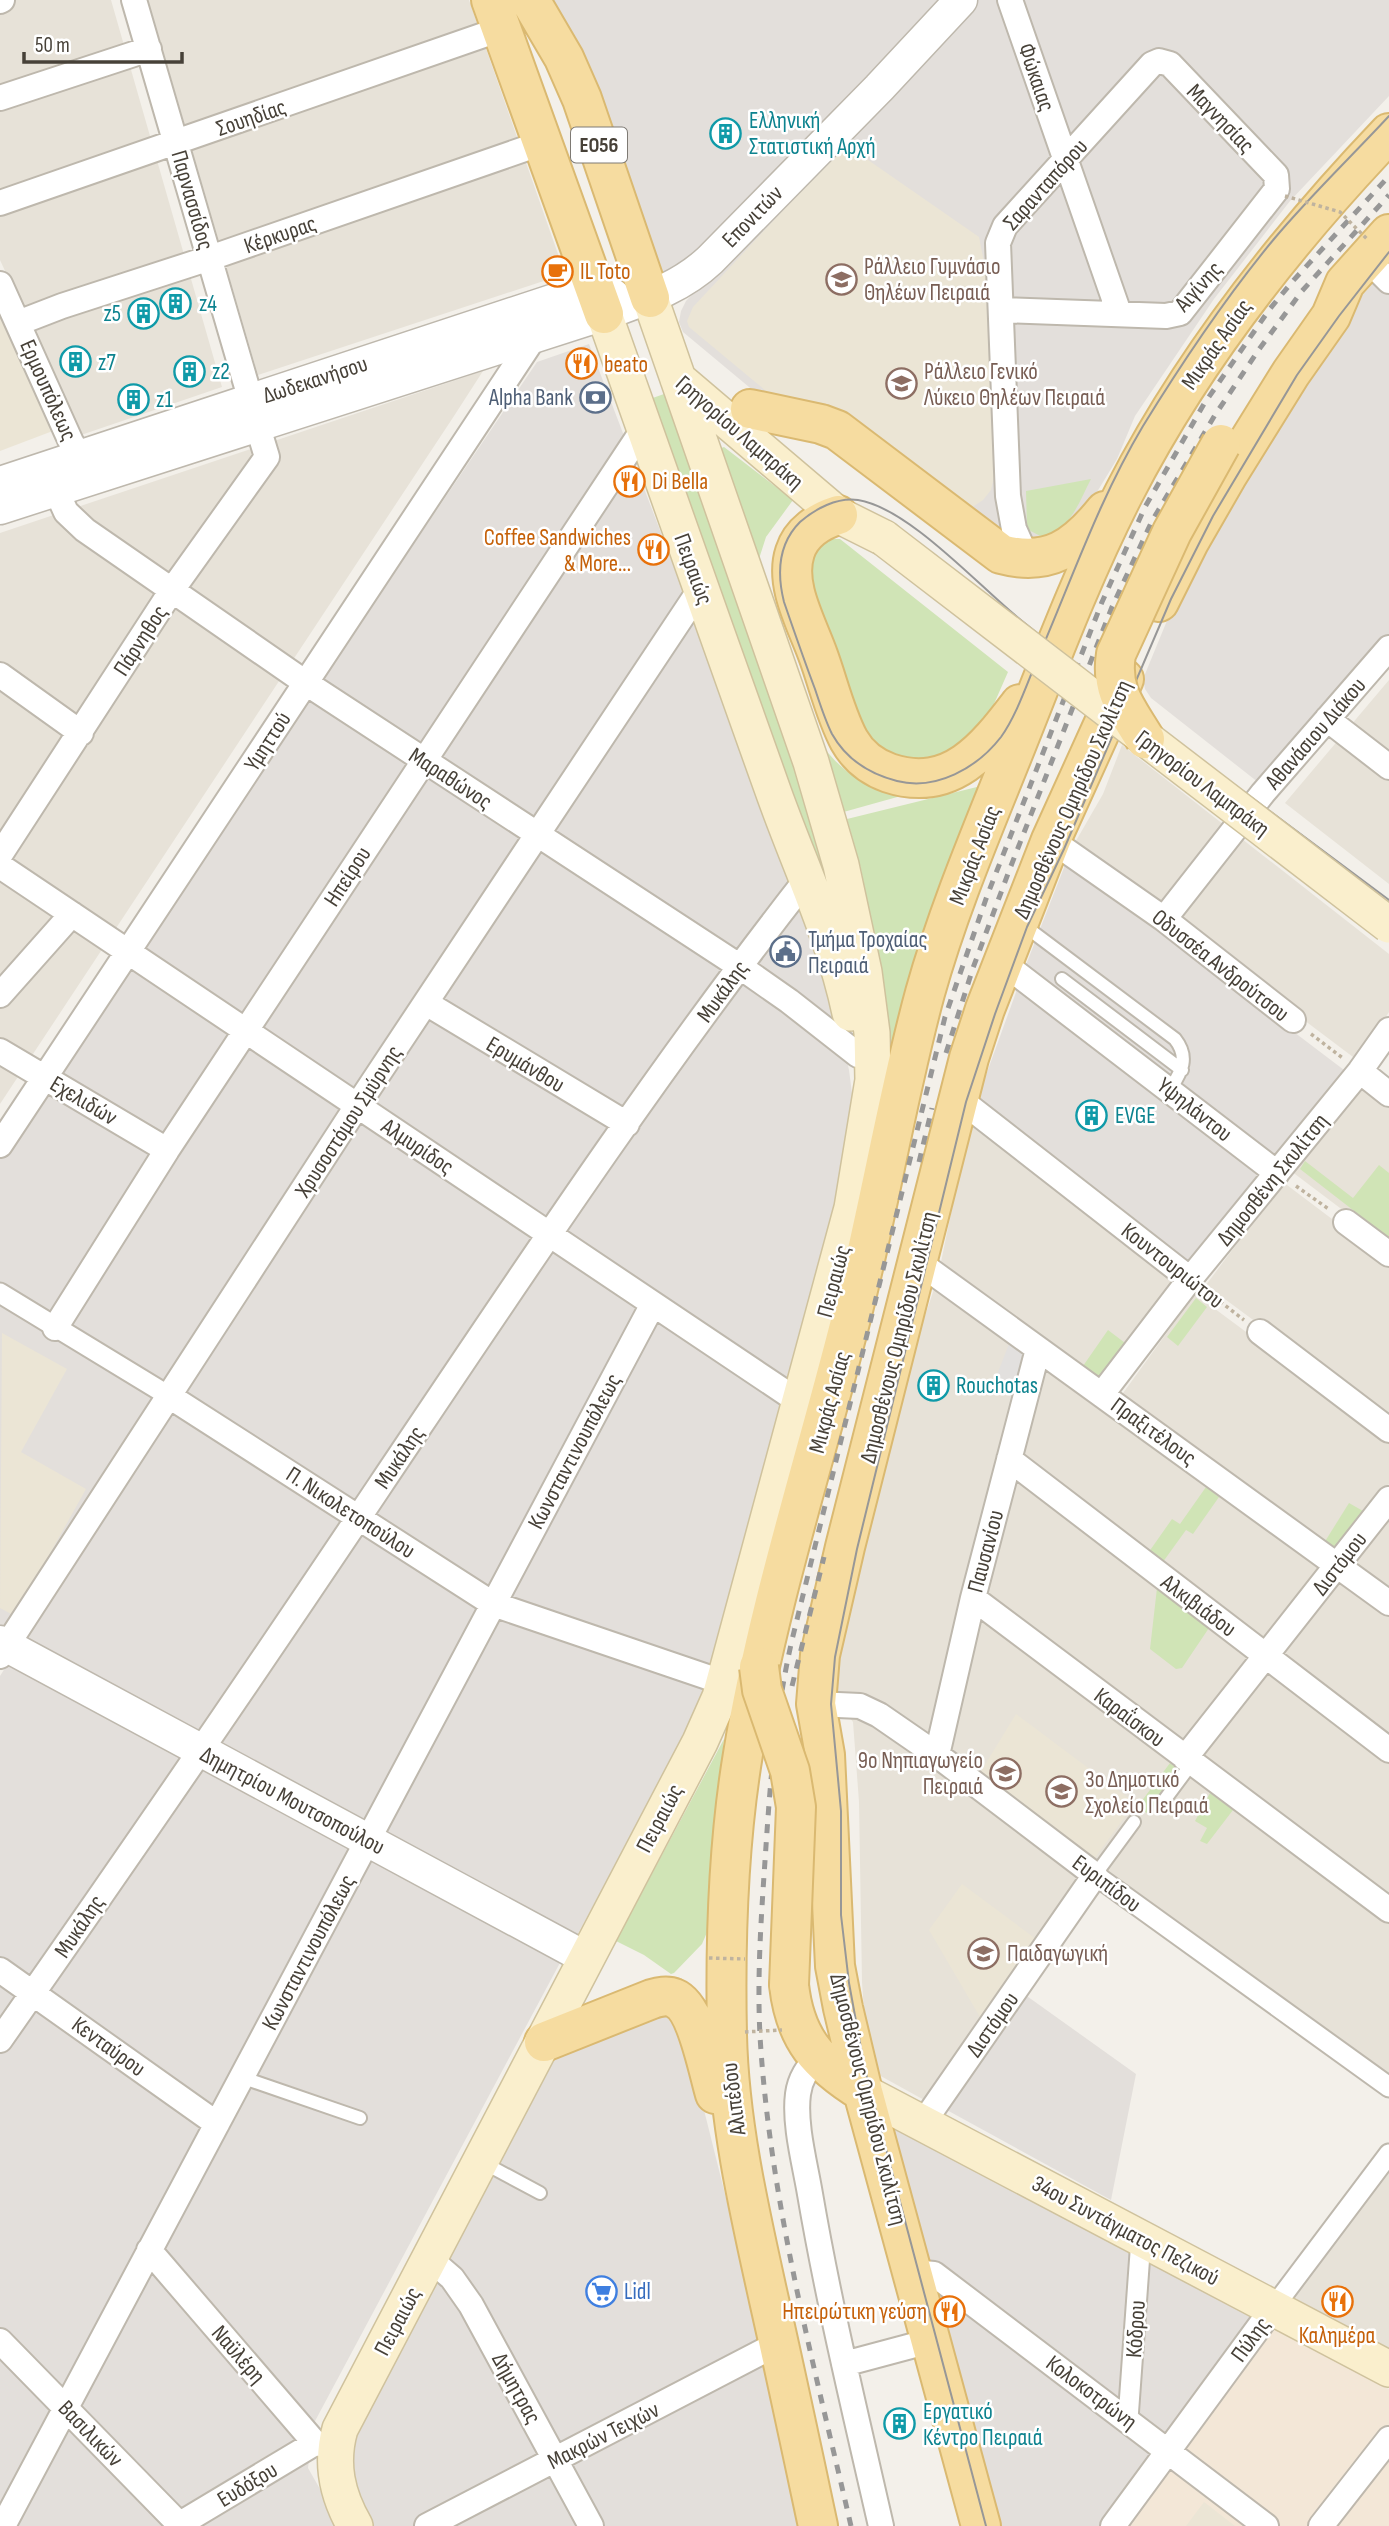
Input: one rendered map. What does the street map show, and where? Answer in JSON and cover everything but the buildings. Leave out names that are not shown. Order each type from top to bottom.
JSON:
[{"type":"main road","name":"Πειραιώς","points":[[530,0],[564,58],[582,99],[644,428],[840,973],[858,1055],[864,1107],[864,1145]]},
{"type":"main road","name":"Πειραιώς","points":[[325,2445],[348,2414],[710,1723],[724,1683],[852,1208],[873,1080],[872,1033],[864,972],[841,865],[811,762],[663,336],[618,301],[542,143],[496,14]]},
{"type":"main road","name":"Μικράς Ασίας","points":[[760,1667],[863,1268],[909,1053],[928,985],[966,872],[1047,669],[1090,566],[1134,473],[1177,401],[1284,249],[1336,188],[1389,133]]},
{"type":"main road","points":[[1145,738],[1118,693],[1114,676],[1119,643],[1172,531],[1221,444],[1318,306],[1371,259]]},
{"type":"main road","name":"Δημοσθένους Ομηρίδου Σκυλίτση","points":[[981,2526],[863,2092],[835,1966],[828,1794],[825,1755],[816,1704],[820,1655],[958,1098],[969,1058],[1018,922],[1051,840],[1189,542],[1248,440],[1371,259]]},
{"type":"main road","name":"Γρηγορίου Λαμπράκη","points":[[618,301],[677,378],[838,515],[884,538],[1389,925]]},
{"type":"main road","name":"Γρηγορίου Λαμπράκη","points":[[663,336],[858,500],[884,538]]},
{"type":"main road","points":[[750,409],[837,430],[1001,554],[1027,558],[1053,554],[1073,545],[1088,532],[1134,473]]},
{"type":"main road","points":[[838,515],[820,523],[803,537],[794,553],[792,577],[799,604],[849,740],[867,762],[880,770],[904,777],[925,778],[956,769],[991,742],[1047,669]]},
{"type":"main road","points":[[760,1667],[762,1690],[790,1771],[796,1807],[789,1985],[794,2014],[817,2057],[839,2077],[863,2092]]},
{"type":"main road","name":"Αλιπέδου","points":[[760,1667],[741,1762],[736,1805],[727,1969],[728,2059],[738,2145],[751,2219],[818,2526]]},
{"type":"main road","points":[[544,2042],[661,1997],[670,1997],[682,2003],[694,2023],[751,2219]]},
{"type":"main road","name":"34ου Συντάγματος Πεζικού","points":[[863,2092],[1389,2369]]},
{"type":"main road","name":"ΕΟ56","points":[[325,2445],[338,2490],[355,2526]]},
{"type":"street","name":"Παρνασσίδος","points":[[134,0],[254,412]]},
{"type":"street","name":"Επονιτών","points":[[618,301],[685,280],[710,260],[879,88],[961,0]]},
{"type":"street","name":"Φώκαιας","points":[[1010,0],[1119,313]]},
{"type":"street","name":"Σουηδίας","points":[[0,203],[176,143],[496,14]]},
{"type":"street","points":[[0,98],[149,49]]},
{"type":"street","name":"Μαγνησίας","points":[[1152,64],[1159,61],[1170,64],[1276,175],[1281,192]]},
{"type":"street","name":"Σαρανταπόρου","points":[[1027,558],[1014,529],[1008,496],[998,243],[1000,234],[1152,64]]},
{"type":"street","name":"Κέρκυρας","points":[[18,323],[542,143]]},
{"type":"street","name":"Αιγίνης","points":[[1001,310],[1167,316],[1180,313],[1281,192]]},
{"type":"street","name":"Ερμουπόλεως","points":[[0,284],[80,457]]},
{"type":"street","name":"Δωδεκανήσου","points":[[0,483],[80,457],[535,336],[618,301]]},
{"type":"street","name":"Δωδεκανήσου","points":[[0,508],[56,490],[254,412],[618,301]]},
{"type":"street","name":"Υμηττού","points":[[0,1145],[535,336]]},
{"type":"street","name":"Πάρνηθος","points":[[0,855],[172,590],[267,457],[254,412]]},
{"type":"street","name":"Ηπείρου","points":[[55,1328],[167,1150],[644,428]]},
{"type":"street","name":"Μαραθώνος","points":[[56,490],[73,521],[306,683],[789,1000],[858,1055]]},
{"type":"street","points":[[967,530],[978,527],[993,517],[1008,496]]},
{"type":"street","name":"Χρυσοστόμου Σμύρνης","points":[[2,1648],[701,588]]},
{"type":"street","name":"Αθανάσιου Διάκου","points":[[1164,919],[1263,793],[1389,648]]},
{"type":"street","points":[[0,675],[81,733]]},
{"type":"street","points":[[1327,719],[1389,767]]},
{"type":"street","name":"Οδυσσέα Ανδρούτσου","points":[[1051,840],[1164,919],[1293,1020]]},
{"type":"street","name":"Αλμυρίδος","points":[[0,866],[801,1403]]},
{"type":"street","name":"Μυκάλης","points":[[0,2040],[359,1517],[549,1234],[739,966],[806,880]]},
{"type":"street","points":[[0,995],[72,914]]},
{"type":"street","name":"Υψηλάντου","points":[[1003,962],[1176,1080],[1277,1173]]},
{"type":"street","name":"Ερυμάνθου","points":[[426,1003],[627,1124]]},
{"type":"street","name":"Δημοσθένη Σκυλίτση","points":[[1102,1394],[1190,1279],[1360,1071],[1389,1030]]},
{"type":"street","name":"Εχελιδών","points":[[0,1051],[167,1150]]},
{"type":"street","points":[[1360,1071],[1389,1094]]},
{"type":"street","name":"Κουντουριώτου","points":[[958,1098],[1190,1279]]},
{"type":"street","points":[[1346,1222],[1389,1254]]},
{"type":"street","name":"Πραξιτέλους","points":[[916,1261],[1389,1603]]},
{"type":"street","name":"Π. Νικολετοπούλου","points":[[0,1293],[169,1396],[493,1604],[724,1683]]},
{"type":"street","name":"Κωνσταντινουπόλεως","points":[[3,2526],[653,1304]]},
{"type":"street","points":[[1260,1332],[1389,1430]]},
{"type":"street","name":"Παυσανίου","points":[[937,1755],[973,1598],[1038,1349]]},
{"type":"street","name":"Αλκιβιάδου","points":[[1009,1459],[1389,1750]]},
{"type":"street","name":"Διστόμου","points":[[1189,1761],[1266,1656],[1389,1499]]},
{"type":"street","name":"Καραΐσκου","points":[[973,1598],[1389,1910]]},
{"type":"street","name":"Δημητρίου Μουτσοπούλου","points":[[2,1648],[199,1749],[586,1958]]},
{"type":"street","name":"Ευριπίδου","points":[[816,1704],[839,1703],[868,1709],[937,1755],[1095,1875],[1389,2087]]},
{"type":"street","name":"Διστόμου","points":[[923,2123],[1095,1875]]},
{"type":"street","name":"Κενταύρου","points":[[0,1970],[217,2124]]},
{"type":"street","points":[[817,2057],[803,2075],[798,2109],[815,2224],[881,2526]]},
{"type":"street","name":"Πύλης","points":[[1113,2526],[1389,2154]]},
{"type":"street","name":"Κόδρου","points":[[1128,2419],[1141,2239]]},
{"type":"street","name":"Ναϋλέρη","points":[[149,2250],[325,2445]]},
{"type":"street","name":"Δήμητρας","points":[[430,2259],[452,2278],[471,2305],[591,2526]]},
{"type":"street","name":"Κολοκοτρώνη","points":[[912,2272],[934,2274],[1266,2526]]},
{"type":"street","name":"Βασιλικών","points":[[0,2341],[181,2525]]},
{"type":"street","points":[[844,2364],[930,2342]]},
{"type":"street","name":"Μακρών Τειχών","points":[[427,2526],[779,2343]]},
{"type":"street","points":[[1321,2526],[1389,2439]]},
{"type":"street","name":"Ευδόξου","points":[[181,2525],[325,2445]]},
{"type":"lane","points":[[1018,922],[1175,1039],[1184,1055],[1176,1080],[1062,979]]},
{"type":"lane","name":"Διστόμου","points":[[1163,1802],[1189,1761]]},
{"type":"lane","name":"Διστόμου","points":[[1095,1875],[1134,1822]]},
{"type":"lane","points":[[241,2077],[360,2118]]},
{"type":"lane","points":[[482,2161],[540,2193]]},
{"type":"path","points":[[1281,192],[1340,212],[1371,259]]},
{"type":"path","name":"Οδυσσέα Ανδρούτσου","points":[[1293,1020],[1360,1071]]},
{"type":"path","points":[[1277,1173],[1346,1222]]},
{"type":"path","name":"Κουντουριώτου","points":[[1190,1279],[1260,1332]]},
{"type":"path","points":[[745,2032],[782,2031]]},
{"type":"shaded area","points":[[0,0],[111,0],[222,387],[81,435],[0,260]]},
{"type":"shaded area","points":[[148,0],[469,0],[565,274],[258,375]]},
{"type":"shaded area","points":[[546,0],[949,0],[795,162],[687,260],[659,279]]},
{"type":"shaded area","points":[[970,0],[1389,0],[1389,96],[1290,201],[1214,299],[1135,416],[1117,459],[1077,525],[1025,549],[761,397],[683,332],[679,322],[686,301]]},
{"type":"shaded area","name":"Ράλλειο Γυμνάσιο Θηλέων Πειραιά","points":[[845,144],[979,237],[993,307],[997,464],[991,490],[971,508],[766,391],[689,327],[687,321],[693,307]]},
{"type":"shaded area","points":[[1376,280],[1389,294],[1389,649],[1268,790],[1151,698],[1143,679],[1180,589],[1351,308]]},
{"type":"shaded area","points":[[0,304],[58,429],[0,451]]},
{"type":"shaded area","points":[[589,344],[701,638],[833,1000],[853,1101],[851,1157],[702,1706],[575,1939],[0,1632],[0,1155],[537,362]]},
{"type":"shaded area","points":[[483,371],[454,416],[0,1104],[0,533]]},
{"type":"shaded area","points":[[1389,680],[1389,884],[1285,803]]},
{"type":"shaded area","points":[[1122,745],[1389,954],[1389,1012],[1357,1060],[1073,846],[1103,794]]},
{"type":"shaded area","points":[[1067,860],[1348,1073],[1280,1162],[1024,970]]},
{"type":"shaded area","name":"EVGE","points":[[1019,984],[1270,1177],[1198,1272],[977,1100]]},
{"type":"shaded area","points":[[1361,1079],[1389,1101],[1389,1245],[1291,1171]]},
{"type":"shaded area","points":[[970,1120],[1185,1287],[1108,1393],[940,1267]]},
{"type":"shaded area","points":[[1283,1182],[1389,1262],[1389,1421],[1206,1285]]},
{"type":"shaded area","points":[[935,1286],[1389,1610],[1389,2078],[1095,1866],[926,2101],[868,2069],[862,1982],[859,1802],[853,1722],[840,1704],[835,1688],[837,1658],[923,1322]]},
{"type":"shaded area","points":[[1195,1294],[1389,1438],[1389,1484],[1334,1557],[1118,1400]]},
{"type":"shaded area","points":[[2,1333],[67,1369],[21,1452],[86,1489],[15,1616],[0,1608]]},
{"type":"shaded area","points":[[1009,1344],[1030,1358],[1021,1387],[995,1380]]},
{"type":"shaded area","points":[[1389,1512],[1389,1596],[1348,1566]]},
{"type":"shaded area","points":[[7,1665],[562,1959],[314,2423],[308,2468],[341,2526],[0,2526],[0,1676]]},
{"type":"shaded area","name":"3ο Δημοτικό Σχολείο Πειραιά","points":[[1016,1714],[1135,1803],[1094,1859],[980,1773]]},
{"type":"shaded area","name":"Παιδαγωγική","points":[[962,1884],[1036,1939],[980,2017],[929,1930]]},
{"type":"shaded area","points":[[1024,1994],[1136,2074],[1111,2200],[945,2109]]},
{"type":"shaded area","points":[[672,2013],[699,2090],[761,2338],[802,2526],[366,2526],[348,2481],[354,2435],[563,2043]]},
{"type":"shaded area","points":[[890,2122],[1256,2318],[1104,2526],[1000,2526]]},
{"type":"shaded area","points":[[1389,2163],[1389,2354],[1287,2298]]},
{"type":"shaded area","points":[[1272,2327],[1389,2389],[1389,2526],[1125,2526]]},
{"type":"shaded area","points":[[1204,2502],[1235,2526],[1186,2526]]},
{"type":"green space","points":[[664,394],[802,788],[832,901],[647,400]]},
{"type":"green space","points":[[724,447],[793,500],[766,537],[757,565],[716,450]]},
{"type":"green space","points":[[1091,479],[1067,522],[1060,528],[1042,537],[1027,529],[1026,491]]},
{"type":"green space","points":[[831,539],[840,539],[1008,672],[990,713],[954,753],[909,763],[867,742],[804,568],[818,545]]},
{"type":"green space","points":[[825,749],[843,768],[861,781],[882,789],[908,794],[840,813]]},
{"type":"green space","points":[[985,785],[891,1094],[887,1005],[861,869],[847,819]]},
{"type":"green space","points":[[1305,1161],[1353,1198],[1379,1165],[1389,1173],[1389,1238],[1300,1169]]},
{"type":"green space","points":[[1196,1298],[1207,1307],[1178,1346],[1167,1337]]},
{"type":"green space","points":[[1108,1330],[1133,1349],[1108,1384],[1083,1366]]},
{"type":"green space","points":[[1206,1487],[1219,1497],[1193,1534],[1186,1530],[1160,1566],[1146,1556],[1172,1519],[1180,1524]]},
{"type":"green space","points":[[1349,1503],[1363,1511],[1334,1551],[1324,1543]]},
{"type":"green space","points":[[1157,1588],[1211,1625],[1182,1668],[1176,1669],[1150,1649]]},
{"type":"green space","points":[[724,1739],[708,1930],[702,1944],[671,1974],[644,1955],[616,1941]]},
{"type":"green space","points":[[1170,1763],[1180,1771],[1148,1814],[1138,1806]]},
{"type":"green space","points":[[1210,1793],[1233,1810],[1207,1844],[1200,1841],[1207,1828],[1195,1821]]},
{"type":"tram line","points":[[1389,116],[1316,192],[1256,261],[1158,402],[1100,509],[1076,566],[1052,624],[1040,653],[1036,663],[1013,718],[1001,737],[980,758],[941,780],[912,783],[877,774],[844,751],[825,718],[784,602],[780,581],[781,560],[787,540],[806,517],[842,500],[858,500],[878,506],[898,517],[941,549],[1016,616],[1042,637],[1056,648],[1082,668],[1121,700],[1389,900]]},
{"type":"tram line","points":[[986,2526],[865,2070],[849,1983],[841,1915],[841,1811],[831,1704],[835,1657],[857,1549],[966,1102],[1027,927],[1064,849],[1171,599],[1213,516],[1297,375],[1389,252]]},
{"type":"railway","points":[[851,2526],[783,2222],[765,2098],[760,2036],[760,1948],[769,1805],[777,1722],[792,1640],[945,1017],[987,896],[1102,602],[1145,507],[1204,404],[1269,310],[1389,176]]},
{"type":"railway","points":[[946,1053],[973,968],[1009,871],[1112,607],[1152,521],[1215,415],[1260,348],[1302,291],[1389,195]]},
{"type":"railway","points":[[919,1162],[932,1108]]},
{"type":"railway","points":[[792,1686],[824,1557]]},
{"type":"place","name":"Ελληνική Στατιστική Αρχή","points":[[726,133]]},
{"type":"place","name":"IL Toto","points":[[557,271]]},
{"type":"place","name":"Ράλλειο Γυμνάσιο Θηλέων Πειραιά","points":[[841,279]]},
{"type":"place","name":"z4","points":[[176,303]]},
{"type":"place","name":"z5","points":[[144,313]]},
{"type":"place","name":"z7","points":[[75,362]]},
{"type":"place","name":"beato","points":[[581,364]]},
{"type":"place","name":"z2","points":[[189,371]]},
{"type":"place","name":"Ράλλειο Γενικό Λύκειο Θηλέων Πειραιά","points":[[901,384]]},
{"type":"place","name":"Alpha Bank","points":[[596,397]]},
{"type":"place","name":"z1","points":[[133,399]]},
{"type":"place","name":"Di Bella","points":[[629,481]]},
{"type":"place","name":"Coffee Sandwiches & More...","points":[[654,550]]},
{"type":"place","name":"Τμήμα Τροχαίας Πειραιά","points":[[785,952]]},
{"type":"place","name":"EVGE","points":[[1092,1115]]},
{"type":"place","name":"Rouchotas","points":[[933,1385]]},
{"type":"place","name":"9o Νηπιαγωγείο Πειραιά","points":[[1006,1773]]},
{"type":"place","name":"3ο Δημοτικό Σχολείο Πειραιά","points":[[1062,1792]]},
{"type":"place","name":"Παιδαγωγική","points":[[984,1953]]},
{"type":"place","name":"Lidl","points":[[601,2291]]},
{"type":"place","name":"Καλημέρα","points":[[1337,2301]]},
{"type":"place","name":"Ηπειρώτικη γεύση","points":[[950,2311]]},
{"type":"place","name":"Εργατικό Κέντρο Πειραιά","points":[[900,2424]]}]
